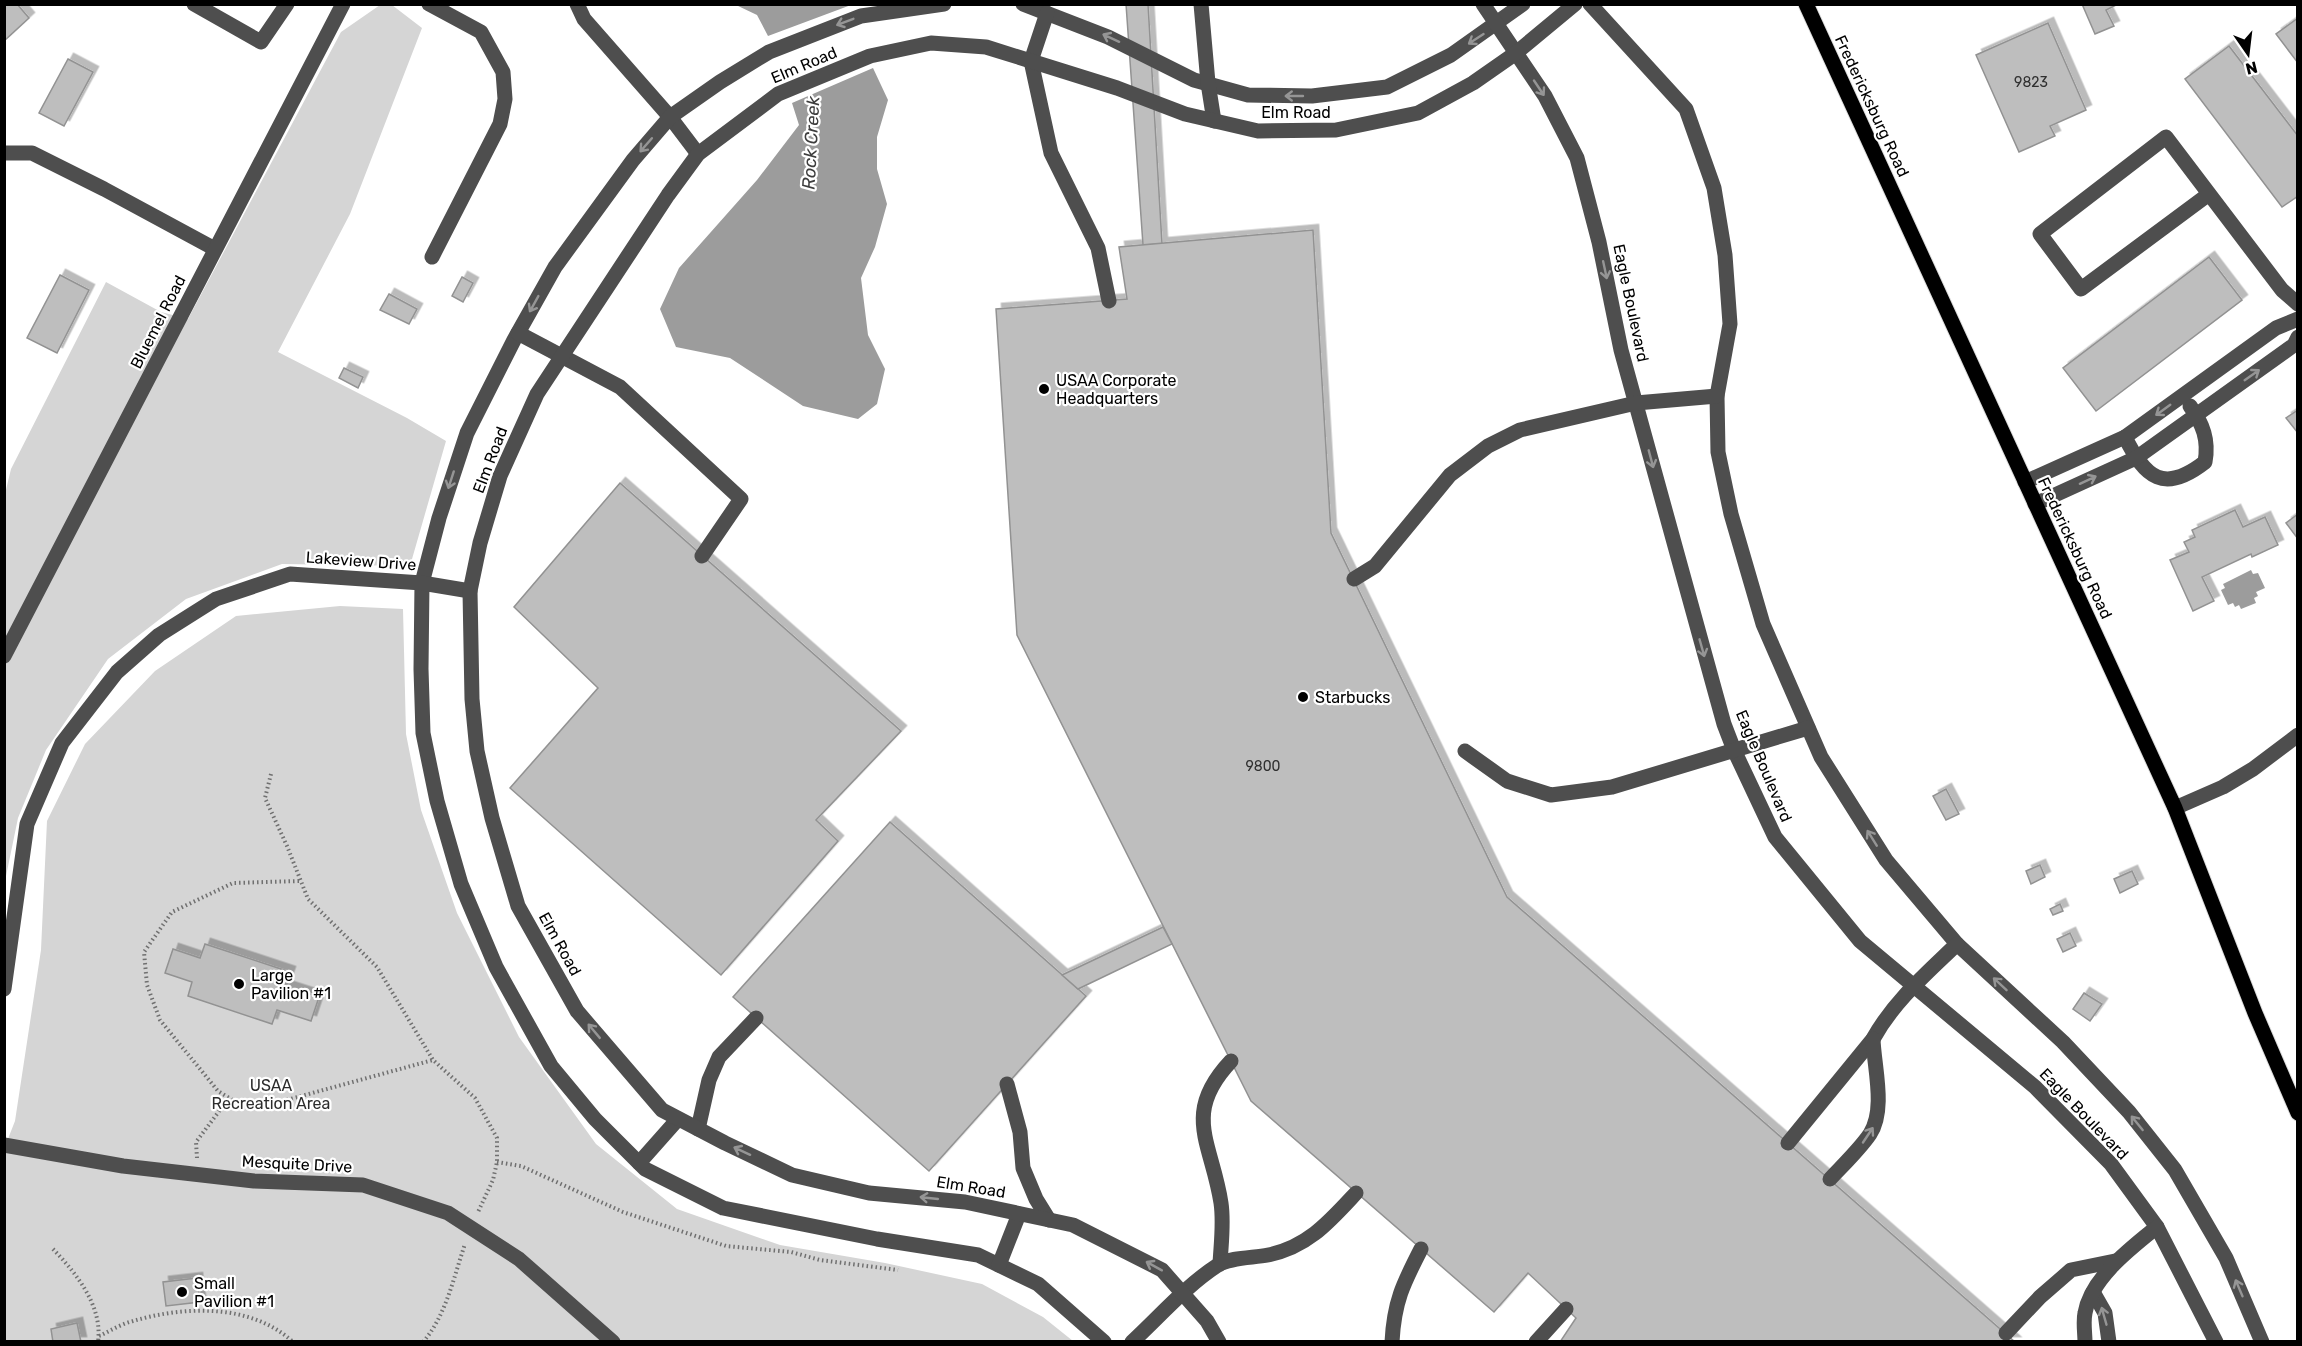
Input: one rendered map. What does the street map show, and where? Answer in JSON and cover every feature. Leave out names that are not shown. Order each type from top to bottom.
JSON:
[{"type":"main road","name":"Fredericksburg Road","points":[[1806,4],[2175,808],[2255,1014],[2298,1113]]},
{"type":"street","points":[[195,4],[261,42],[287,4]]},
{"type":"street","name":"Bluemel Road","points":[[4,656],[343,4]]},
{"type":"street","points":[[429,4],[481,32],[503,72],[505,99],[500,124],[432,257]]},
{"type":"street","points":[[577,4],[584,19],[670,117],[698,154]]},
{"type":"street","name":"Elm Road","points":[[944,4],[861,16],[769,52],[670,117],[633,160],[555,267],[467,433],[439,518],[422,583],[423,733],[437,801],[461,884],[496,967],[551,1066],[595,1119],[645,1169],[723,1208],[877,1239],[978,1256],[1038,1284],[1104,1341]]},
{"type":"street","name":"Elm Road","points":[[1023,4],[1108,37],[1159,63],[1208,83],[1248,95],[1312,96],[1387,87],[1451,55],[1497,25],[1523,4]]},
{"type":"street","points":[[1201,4],[1214,121]]},
{"type":"street","name":"Eagle Boulevard","points":[[1484,4],[1545,96],[1577,158],[1599,242],[1621,350],[1696,628],[1724,724],[1774,837],[1860,941],[2035,1088],[2111,1164],[2157,1227],[2216,1341]]},
{"type":"street","name":"Elm Road","points":[[1219,1341],[1207,1321],[1162,1270],[1073,1225],[965,1202],[869,1193],[792,1175],[698,1130],[663,1110],[577,1011],[518,906],[492,818],[477,751],[472,699],[470,591],[480,543],[500,476],[537,394],[668,195],[698,154],[778,94],[870,56],[932,43],[986,47],[1117,88],[1185,114],[1258,131],[1336,130],[1418,113],[1473,83],[1516,53],[1575,4]]},
{"type":"street","name":"Eagle Boulevard","points":[[1590,4],[1686,109],[1714,188],[1725,255],[1730,324],[1717,396],[1718,452],[1731,514],[1763,624],[1821,757],[1886,860],[1958,944],[2063,1042],[2128,1112],[2175,1170],[2226,1258],[2262,1341]]},
{"type":"street","points":[[1047,13],[1031,62],[1051,153],[1098,248],[1109,301]]},
{"type":"street","points":[[2209,194],[2081,289],[2040,234],[2166,138],[2209,194],[2282,290],[2298,304]]},
{"type":"street","points":[[4,153],[32,153],[215,249]]},
{"type":"street","points":[[2025,482],[2125,437],[2276,328],[2298,319]]},
{"type":"street","points":[[518,333],[620,387],[741,499],[702,556]]},
{"type":"street","points":[[2035,504],[2136,458],[2294,345],[2298,337]]},
{"type":"street","points":[[2261,339],[2275,359]]},
{"type":"street","points":[[1354,579],[1375,566],[1450,475],[1488,446],[1520,430],[1636,403],[1717,396]]},
{"type":"street","points":[[2125,437],[2147,473],[2162,479],[2178,477],[2191,472],[2205,462],[2207,447],[2205,433],[2183,396]]},
{"type":"street","name":"Lakeview Drive","points":[[4,989],[27,824],[62,743],[117,672],[159,635],[216,599],[290,574],[422,583],[470,591]]},
{"type":"street","points":[[1465,751],[1508,781],[1551,795],[1612,787],[1808,728]]},
{"type":"street","points":[[2175,808],[2223,787],[2298,735]]},
{"type":"street","points":[[1788,1143],[1873,1038],[1884,1020],[1914,986],[1958,944]]},
{"type":"street","points":[[698,1130],[710,1080],[719,1057],[756,1018]]},
{"type":"street","points":[[1830,1179],[1870,1134],[1876,1119],[1879,1100],[1873,1038]]},
{"type":"street","points":[[1220,1264],[1221,1204],[1202,1126],[1203,1106],[1210,1087],[1231,1061]]},
{"type":"street","points":[[1007,1084],[1020,1132],[1023,1168],[1036,1199],[1049,1220]]},
{"type":"street","points":[[639,1163],[678,1119]]},
{"type":"street","name":"Mesquite Drive","points":[[4,1145],[123,1166],[254,1181],[363,1185],[448,1213],[519,1260],[613,1341]]},
{"type":"street","points":[[1132,1341],[1220,1264],[1270,1255],[1299,1244],[1321,1231],[1356,1193]]},
{"type":"street","points":[[999,1265],[1019,1214]]},
{"type":"street","points":[[2085,1341],[2085,1312],[2094,1292],[2115,1261],[2157,1227]]},
{"type":"street","points":[[1392,1341],[1394,1313],[1404,1282],[1421,1249]]},
{"type":"street","points":[[2006,1334],[2040,1297],[2071,1270],[2115,1261]]},
{"type":"street","points":[[2094,1292],[2105,1313],[2109,1341]]},
{"type":"street","points":[[1536,1341],[1566,1309]]},
{"type":"path","points":[[271,774],[265,798],[308,900],[377,967],[433,1060],[475,1098],[497,1138],[497,1162],[493,1180],[471,1228],[432,1332],[423,1341]]},
{"type":"path","points":[[299,881],[233,883],[172,912],[144,952],[147,985],[160,1020],[218,1091],[242,1106],[272,1104],[433,1060]]},
{"type":"path","points":[[197,1174],[196,1142],[229,1098]]},
{"type":"path","points":[[497,1162],[521,1166],[623,1212],[726,1246],[791,1252],[820,1260],[898,1270]]},
{"type":"path","points":[[52,1249],[82,1283],[99,1321],[98,1339]]},
{"type":"path","points":[[98,1339],[131,1321],[161,1315],[219,1312],[256,1318],[293,1341]]},
{"type":"green space","points":[[380,5],[392,5],[422,28],[350,214],[278,352],[407,418],[446,441],[410,566],[282,564],[186,599],[108,659],[46,750],[18,818],[5,881],[4,498],[11,469],[106,282],[161,312],[188,319],[341,32]]},
{"type":"green space","name":"USAA Recreation Area","points":[[340,606],[403,609],[406,734],[421,810],[457,913],[519,1037],[596,1144],[677,1209],[780,1245],[885,1263],[982,1284],[1043,1317],[1073,1341],[5,1341],[4,1149],[15,1121],[41,950],[47,821],[85,744],[155,671],[236,616]]},
{"type":"water","points":[[736,5],[851,5],[768,36],[757,15]]},
{"type":"water","name":"Rock Creek","points":[[873,68],[888,100],[877,137],[877,169],[887,204],[875,247],[861,278],[868,335],[885,369],[877,404],[858,419],[803,406],[730,358],[676,347],[660,309],[679,268],[757,180],[799,125],[792,103]]},
{"type":"water","points":[[2251,570],[2253,574],[2258,573],[2265,588],[2256,592],[2258,596],[2254,598],[2256,603],[2241,609],[2239,605],[2235,607],[2233,603],[2228,605],[2221,590],[2225,588],[2223,584]]},
{"type":"building","points":[[4,4],[17,4],[29,18],[4,41]]},
{"type":"building","points":[[1126,4],[1148,4],[1162,244],[1143,245]]},
{"type":"building","points":[[2082,4],[2118,4],[2106,10],[2114,26],[2095,34]]},
{"type":"building","points":[[2298,18],[2298,63],[2276,34]]},
{"type":"building","points":[[2048,23],[2086,110],[2050,126],[2055,136],[2019,152],[1976,55]]},
{"type":"building","points":[[2229,46],[2298,136],[2298,196],[2282,207],[2185,79]]},
{"type":"building","points":[[68,59],[93,72],[64,126],[39,113]]},
{"type":"building","points":[[1313,230],[1331,533],[1507,897],[2015,1342],[1560,1342],[1576,1318],[1528,1273],[1494,1312],[1251,1101],[1017,635],[996,309],[1127,299],[1119,247]]},
{"type":"building","points":[[2209,257],[2242,300],[2096,411],[2063,368]]},
{"type":"building","points":[[60,275],[89,290],[57,353],[27,338]]},
{"type":"building","points":[[462,277],[473,283],[463,302],[452,296]]},
{"type":"building","points":[[389,294],[417,309],[409,324],[380,310]]},
{"type":"building","points":[[344,368],[363,377],[358,388],[339,378]]},
{"type":"building","points":[[2298,410],[2298,433],[2286,418]]},
{"type":"building","points":[[620,483],[901,731],[816,820],[838,841],[721,975],[510,788],[598,688],[514,607]]},
{"type":"building","points":[[2235,510],[2243,527],[2265,517],[2278,545],[2252,557],[2251,554],[2202,577],[2214,601],[2193,611],[2170,560],[2189,552],[2184,542],[2195,537],[2192,530]]},
{"type":"building","points":[[2298,514],[2298,539],[2286,523]]},
{"type":"building","points":[[1946,789],[1959,814],[1946,820],[1933,796]]},
{"type":"building","points":[[890,822],[1086,996],[929,1171],[733,997]]},
{"type":"building","points":[[2040,865],[2045,877],[2031,884],[2026,871]]},
{"type":"building","points":[[2132,871],[2138,884],[2120,893],[2114,879]]},
{"type":"building","points":[[2060,904],[2063,911],[2053,915],[2050,909]]},
{"type":"building","points":[[1163,927],[1172,944],[1078,989],[1062,975]]},
{"type":"building","points":[[2070,933],[2076,946],[2063,952],[2057,939]]},
{"type":"building","name":"Large Pavilion #1","points":[[205,944],[290,972],[285,986],[319,997],[311,1021],[277,1010],[272,1024],[188,996],[192,982],[165,973],[173,949],[200,958]]},
{"type":"building","points":[[2084,993],[2102,1004],[2090,1021],[2073,1009]]},
{"type":"building","name":"Small Pavilion #1","points":[[197,1278],[200,1302],[166,1306],[163,1282]]},
{"type":"building","points":[[77,1323],[81,1342],[53,1342],[51,1329]]},
{"type":"place","name":"USAA Corporate Headquarters","points":[[1044,389]]},
{"type":"place","name":"Starbucks","points":[[1303,697]]},
{"type":"place","name":"Large Pavilion #1","points":[[239,984]]},
{"type":"place","name":"Small Pavilion #1","points":[[182,1292]]}]
